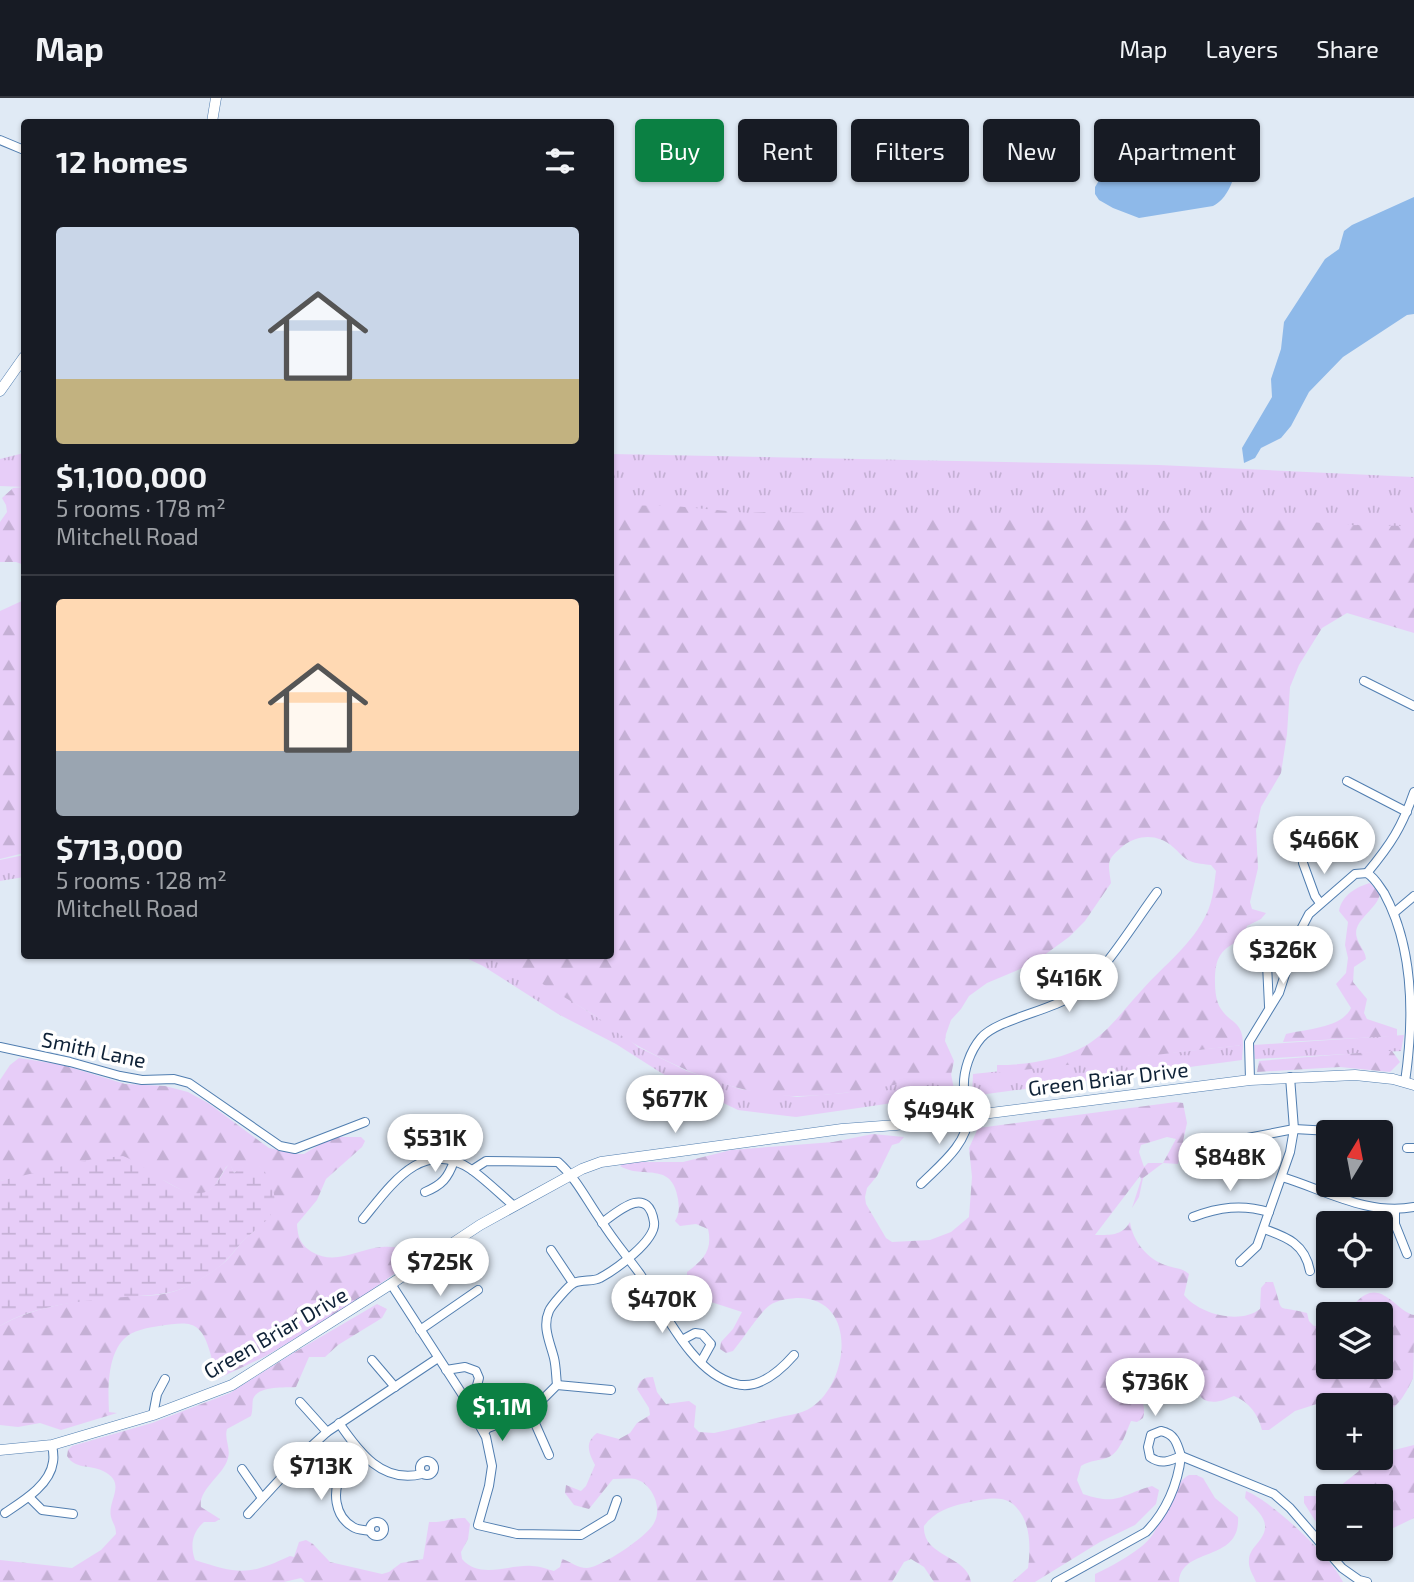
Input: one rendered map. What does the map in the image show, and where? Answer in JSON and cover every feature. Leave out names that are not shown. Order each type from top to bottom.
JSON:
[{"type":"street","points":[[212,119],[216,98]]},
{"type":"street","points":[[0,141],[21,149]]},
{"type":"street","points":[[0,391],[21,361]]},
{"type":"street","points":[[1364,681],[1414,706]]},
{"type":"street","points":[[1347,781],[1407,812]]},
{"type":"street","points":[[1367,873],[1392,842],[1414,792]]},
{"type":"street","points":[[1303,863],[1315,896],[1320,902]]},
{"type":"street","points":[[1250,1080],[1250,1042],[1279,993],[1297,937],[1309,914],[1355,874],[1367,873],[1373,876],[1406,936],[1414,984],[1409,1084]]},
{"type":"street","points":[[921,1184],[954,1152],[961,1139],[969,1115],[964,1076],[980,1040],[989,1030],[1052,1007],[1077,993],[1091,980],[1157,892]]},
{"type":"street","points":[[1395,912],[1414,896]]},
{"type":"street","points":[[1267,964],[1269,1009]]},
{"type":"street","name":"Smith Lane","points":[[0,1047],[120,1076],[142,1080],[174,1079],[188,1083],[280,1146],[295,1149],[365,1122]]},
{"type":"street","name":"Green Briar Drive","points":[[0,1450],[52,1445],[153,1415],[232,1385],[480,1225],[601,1162],[1250,1080],[1355,1075],[1409,1084]]},
{"type":"street","points":[[1240,1262],[1257,1246],[1290,1152],[1294,1129],[1290,1077]]},
{"type":"street","points":[[1237,1140],[1294,1129],[1316,1130]]},
{"type":"street","points":[[363,1219],[390,1186],[411,1166],[434,1159],[454,1161],[472,1170],[514,1206]]},
{"type":"street","points":[[425,1192],[440,1186],[454,1161]]},
{"type":"street","points":[[472,1170],[486,1161],[558,1162],[572,1175],[682,1340],[701,1363],[720,1378],[744,1386],[775,1375],[794,1355]]},
{"type":"street","points":[[1282,1177],[1370,1207],[1395,1210],[1414,1207]]},
{"type":"street","points":[[558,1385],[546,1324],[550,1310],[573,1283],[599,1279],[628,1258],[653,1234],[655,1225],[646,1207],[636,1202],[630,1202],[602,1223]]},
{"type":"street","points":[[1193,1217],[1208,1211],[1238,1206],[1250,1206],[1269,1212]]},
{"type":"street","points":[[1395,1210],[1395,1224],[1407,1254]]},
{"type":"street","points":[[1264,1229],[1296,1243],[1308,1257],[1310,1271]]},
{"type":"street","points":[[551,1250],[573,1283]]},
{"type":"street","points":[[391,1284],[484,1432],[492,1466],[479,1522],[481,1527],[517,1534],[580,1535],[611,1517],[617,1500]]},
{"type":"street","points":[[420,1330],[478,1290]]},
{"type":"street","points":[[682,1340],[695,1333],[708,1339],[711,1344],[701,1363]]},
{"type":"street","points":[[248,1514],[327,1432],[438,1358]]},
{"type":"street","points":[[372,1360],[395,1387]]},
{"type":"street","points":[[446,1370],[465,1367],[476,1371],[479,1378],[476,1389],[464,1397]]},
{"type":"street","points":[[153,1415],[157,1394],[166,1379]]},
{"type":"street","points":[[484,1432],[530,1412],[558,1385],[611,1390]]},
{"type":"street","points":[[300,1402],[327,1432]]},
{"type":"street","points":[[530,1412],[549,1455]]},
{"type":"street","points":[[339,1423],[361,1452],[386,1473],[412,1477],[422,1474]]},
{"type":"street","points":[[1056,1582],[1146,1532],[1156,1522],[1171,1494],[1181,1456],[1175,1439],[1170,1433],[1161,1431],[1151,1435],[1148,1447],[1150,1457],[1156,1461],[1169,1462],[1181,1456],[1274,1494],[1297,1515],[1342,1568],[1359,1580],[1367,1582]]},
{"type":"street","points":[[5,1513],[29,1497],[45,1480],[53,1463],[52,1445]]},
{"type":"street","points":[[361,1452],[344,1470],[338,1482],[336,1504],[340,1515],[354,1528],[370,1531]]},
{"type":"street","points":[[242,1469],[262,1498]]},
{"type":"street","points":[[29,1497],[42,1510],[74,1514]]},
{"type":"green space","points":[[21,454],[21,487],[0,486],[0,459]]},
{"type":"green space","points":[[614,454],[1159,465],[1414,477],[1414,542],[614,511]]},
{"type":"green space","points":[[21,487],[21,564],[0,562],[0,522],[7,512],[2,498],[13,488]]},
{"type":"green space","points":[[614,505],[674,506],[748,513],[1160,521],[1236,516],[1348,525],[1414,526],[1414,633],[1347,613],[1322,628],[1299,665],[1290,687],[1281,773],[1261,807],[1256,830],[1258,868],[1250,902],[1252,909],[1266,913],[1261,919],[1247,926],[1242,939],[1220,955],[1216,966],[1218,1003],[1239,1027],[1243,1045],[997,1073],[997,1065],[1031,1063],[1054,1058],[1075,1051],[1094,1040],[1194,935],[1211,903],[1216,871],[1211,865],[1188,860],[1161,840],[1148,837],[1129,842],[1111,858],[1111,883],[1085,921],[1069,937],[1032,964],[987,983],[969,996],[951,1020],[946,1034],[945,1041],[954,1061],[951,1075],[813,1096],[772,1095],[751,1091],[670,1063],[623,1037],[594,1015],[504,959],[614,959]]},
{"type":"green space","points":[[21,601],[21,854],[0,859],[0,611]]},
{"type":"green space","points":[[21,856],[21,878],[0,881],[0,860]]},
{"type":"green space","points":[[1370,883],[1380,894],[1356,932],[1366,959],[1354,967],[1353,982],[1367,999],[1364,1013],[1367,1019],[1397,1029],[1397,1036],[1283,1042],[1286,1034],[1340,1020],[1351,1008],[1336,984],[1346,973],[1348,958],[1345,945],[1348,922],[1339,911],[1350,892]]},
{"type":"green space","points":[[468,959],[504,959],[613,1027],[638,1047],[687,1071],[740,1089],[797,1097],[844,1093],[951,1074],[955,1094],[796,1117],[738,1110],[663,1074],[616,1044],[558,1014]]},
{"type":"green space","points":[[1404,1035],[1401,1051],[1255,1059],[1254,1045]]},
{"type":"green space","points":[[1243,1045],[1242,1060],[972,1096],[973,1074]]},
{"type":"green space","points":[[1392,1051],[1400,1062],[1390,1072],[1340,1067],[1257,1072],[1259,1061]]},
{"type":"green space","points":[[19,1058],[63,1065],[125,1084],[165,1086],[188,1092],[208,1103],[269,1148],[304,1154],[332,1137],[361,1137],[365,1141],[362,1147],[326,1179],[317,1200],[297,1224],[300,1240],[312,1252],[321,1256],[347,1256],[387,1247],[420,1252],[418,1257],[349,1306],[266,1356],[213,1381],[210,1353],[197,1327],[185,1324],[150,1328],[127,1336],[114,1354],[110,1374],[109,1412],[117,1413],[61,1430],[40,1423],[18,1427],[0,1425],[0,1326],[29,1313],[62,1304],[155,1295],[181,1289],[226,1261],[271,1212],[274,1205],[272,1188],[260,1167],[249,1164],[234,1173],[230,1164],[214,1187],[204,1194],[185,1192],[163,1180],[33,1175],[0,1181],[0,1080],[10,1065]]},
{"type":"green space","points":[[1183,1103],[1187,1123],[1178,1164],[1163,1163],[1143,1178],[1139,1197],[1132,1208],[1140,1176],[1095,1235],[1111,1235],[1127,1227],[1130,1222],[1134,1236],[1148,1255],[1189,1274],[1184,1295],[1199,1307],[1220,1315],[1231,1317],[1252,1314],[1260,1309],[1261,1288],[1266,1282],[1273,1282],[1280,1305],[1307,1313],[1309,1321],[1316,1326],[1316,1379],[1393,1379],[1393,1302],[1414,1315],[1413,1378],[1404,1395],[1393,1407],[1393,1393],[1316,1393],[1316,1404],[1295,1411],[1269,1430],[1262,1430],[1252,1409],[1234,1396],[1207,1401],[1201,1397],[1192,1380],[1178,1369],[1166,1367],[1146,1371],[1139,1381],[1144,1407],[1143,1418],[1137,1422],[1131,1421],[1123,1441],[1113,1454],[1081,1466],[1077,1480],[1083,1494],[1104,1499],[1119,1498],[1152,1486],[1159,1490],[1156,1504],[1135,1525],[1100,1542],[1035,1582],[1012,1582],[1028,1568],[1028,1532],[1017,1508],[1010,1502],[994,1498],[948,1508],[937,1513],[924,1526],[925,1536],[930,1544],[962,1566],[971,1582],[934,1582],[924,1567],[911,1559],[904,1562],[892,1582],[305,1582],[301,1578],[284,1582],[0,1582],[0,1560],[72,1568],[101,1550],[116,1534],[111,1517],[114,1481],[103,1471],[74,1463],[67,1456],[72,1446],[152,1423],[230,1393],[377,1304],[387,1309],[382,1318],[338,1345],[325,1357],[309,1357],[296,1387],[261,1391],[253,1399],[251,1416],[227,1429],[229,1451],[226,1464],[201,1500],[201,1507],[220,1519],[204,1522],[197,1530],[192,1544],[195,1560],[233,1570],[253,1570],[290,1556],[294,1557],[299,1542],[306,1540],[330,1562],[382,1574],[401,1563],[423,1559],[429,1522],[465,1518],[470,1524],[468,1539],[461,1552],[462,1559],[477,1569],[532,1566],[554,1571],[560,1567],[562,1559],[583,1568],[603,1562],[634,1543],[650,1529],[657,1510],[654,1497],[641,1481],[613,1479],[589,1509],[574,1505],[565,1493],[566,1485],[581,1491],[586,1486],[595,1465],[589,1444],[597,1433],[619,1439],[650,1415],[649,1408],[637,1389],[642,1380],[653,1377],[657,1392],[666,1404],[689,1401],[696,1406],[694,1427],[699,1432],[714,1433],[798,1413],[812,1407],[825,1395],[834,1379],[842,1342],[838,1325],[830,1311],[816,1301],[796,1298],[779,1301],[766,1308],[733,1351],[726,1353],[720,1349],[721,1342],[733,1329],[742,1312],[711,1302],[712,1295],[707,1290],[687,1280],[687,1272],[702,1259],[708,1249],[708,1229],[696,1224],[680,1226],[675,1221],[679,1207],[675,1187],[670,1179],[663,1175],[638,1172],[620,1166],[626,1162],[683,1162],[731,1150],[833,1142],[873,1134],[904,1137],[899,1143],[892,1145],[877,1176],[867,1188],[865,1197],[866,1204],[886,1238],[892,1242],[930,1240],[951,1232],[969,1217],[972,1177],[969,1148],[978,1128]],"holes":[[[1167,1137],[1176,1139],[1163,1163],[1148,1163],[1144,1167],[1139,1152],[1141,1145]]]},
{"type":"green space","points":[[123,1156],[179,1189],[191,1193],[202,1193],[211,1189],[230,1163],[234,1173],[253,1163],[267,1175],[274,1196],[274,1208],[228,1259],[183,1288],[158,1294],[44,1308],[0,1326],[0,1181],[93,1159]]},
{"type":"green space","points":[[1372,1293],[1385,1296],[1393,1302],[1356,1302]]},
{"type":"green space","points":[[1414,1445],[1414,1518],[1393,1528],[1393,1484],[1343,1484],[1359,1470],[1393,1470],[1394,1450]]},
{"type":"green space","points":[[1189,1475],[1203,1478],[1215,1498],[1238,1517],[1236,1532],[1230,1542],[1189,1563],[1182,1571],[1179,1582],[1095,1582],[1095,1574],[1127,1557],[1148,1540],[1179,1485]]},
{"type":"green space","points":[[1246,1491],[1271,1506],[1316,1548],[1316,1561],[1329,1561],[1343,1582],[1256,1582],[1250,1569],[1249,1558],[1262,1538],[1265,1525],[1261,1514],[1245,1498]]},
{"type":"green space","points":[[1304,1496],[1316,1496],[1316,1522],[1304,1503]]},
{"type":"water","points":[[1098,182],[1232,182],[1229,190],[1213,206],[1139,218],[1099,200],[1095,187]]},
{"type":"water","points":[[1414,197],[1414,314],[1407,315],[1343,357],[1309,392],[1291,426],[1281,438],[1261,448],[1255,458],[1244,463],[1242,448],[1272,397],[1271,379],[1281,349],[1284,322],[1325,259],[1339,249],[1344,231]]}]
